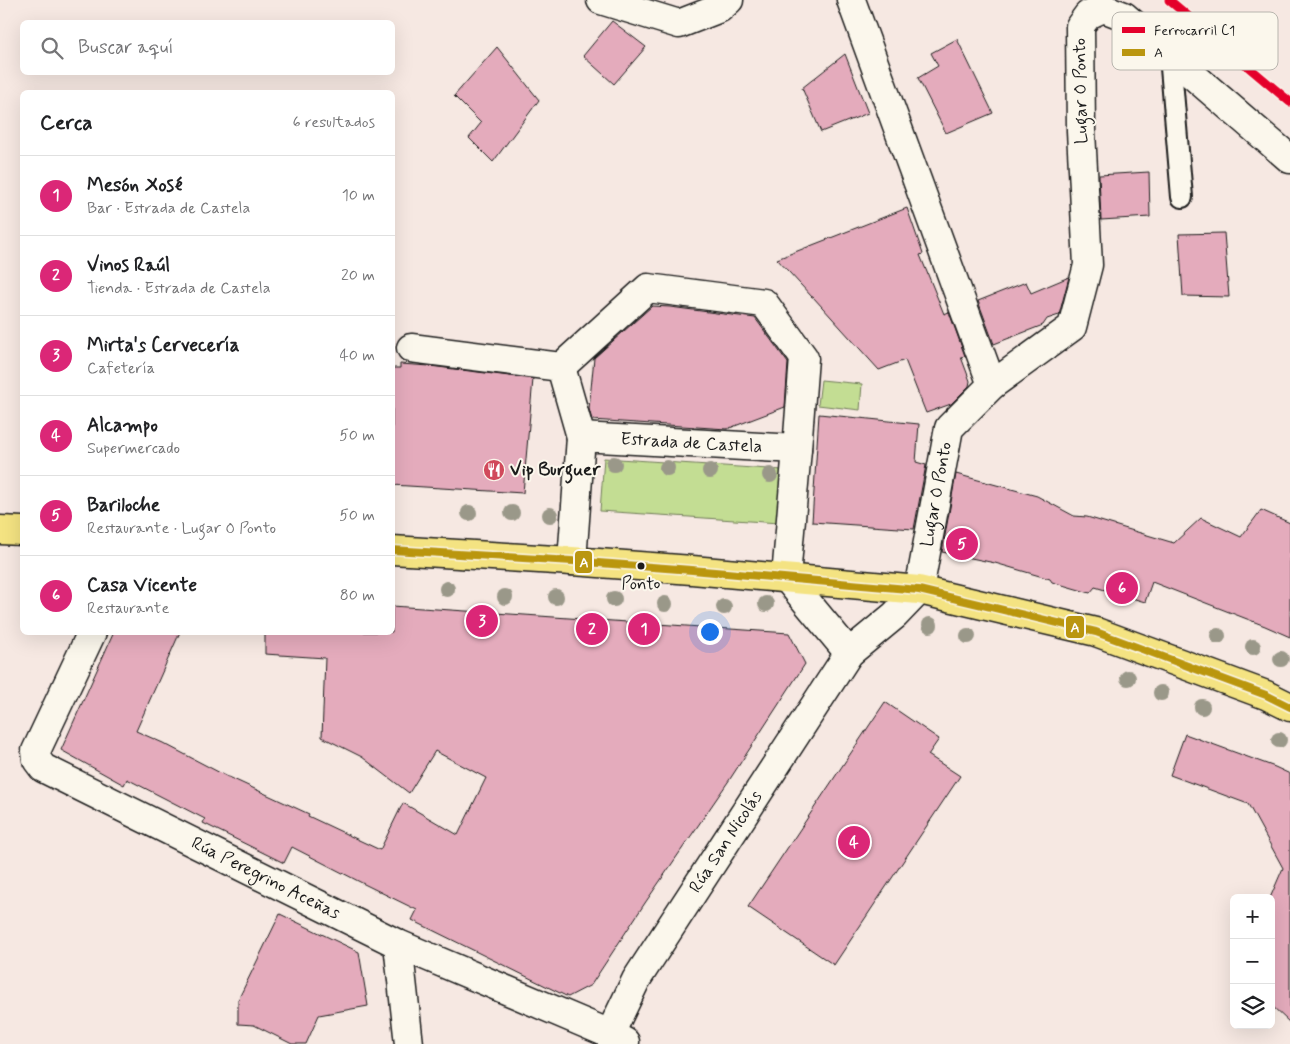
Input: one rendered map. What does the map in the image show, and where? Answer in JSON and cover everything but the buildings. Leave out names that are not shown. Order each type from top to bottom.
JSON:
[{"type":"main road","points":[[0,530],[20,531]]},
{"type":"main road","points":[[395,550],[786,577],[919,590],[1096,632],[1266,695],[1290,707]]},
{"type":"street","points":[[601,0],[678,24],[720,8],[729,0]]},
{"type":"street","points":[[851,0],[992,385]]},
{"type":"street","name":"Lugar O Ponto","points":[[919,590],[949,428],[992,385],[1072,327],[1088,265],[1081,132],[1080,26],[1088,15],[1103,8],[1114,12]]},
{"type":"street","name":"Lugar O Ponto","points":[[1186,70],[1290,159]]},
{"type":"street","points":[[411,348],[561,367],[648,288],[764,303],[804,358],[786,577],[849,653]]},
{"type":"street","points":[[561,367],[581,437],[572,561]]},
{"type":"street","name":"Estrada de Castela","points":[[581,437],[797,448]]},
{"type":"street","name":"Rúa San Nicolás","points":[[616,1041],[636,980],[849,653],[874,630],[895,615],[919,590]]},
{"type":"street","name":"Rúa Peregrino Aceñas","points":[[91,635],[36,751],[37,760],[43,768],[398,944],[616,1041]]},
{"type":"street","points":[[398,944],[409,1044]]},
{"type":"lane","points":[[1171,70],[1182,197]]},
{"type":"green space","points":[[821,380],[862,384],[860,410],[818,405]]},
{"type":"green space","points":[[604,458],[783,470],[779,523],[600,511]]},
{"type":"rail line","name":"C1","points":[[1169,0],[1183,12]]},
{"type":"rail line","name":"C1","points":[[1252,70],[1290,102]]},
{"type":"transit line","name":"A","points":[[395,550],[692,570],[919,590],[1096,632],[1266,695],[1290,707]]},
{"type":"place","name":"Vip Burguer","points":[[494,470]]},
{"type":"place","name":"Bariloche","points":[[962,544]]},
{"type":"place","name":"Ponto","points":[[641,566]]},
{"type":"place","name":"Casa Vicente","points":[[1122,588]]},
{"type":"place","name":"Mirta's Cervecería","points":[[482,621]]},
{"type":"place","name":"Vinos Raúl","points":[[592,629]]},
{"type":"place","name":"Mesón Xosé","points":[[644,629]]},
{"type":"place","name":"Alcampo","points":[[854,842]]}]
